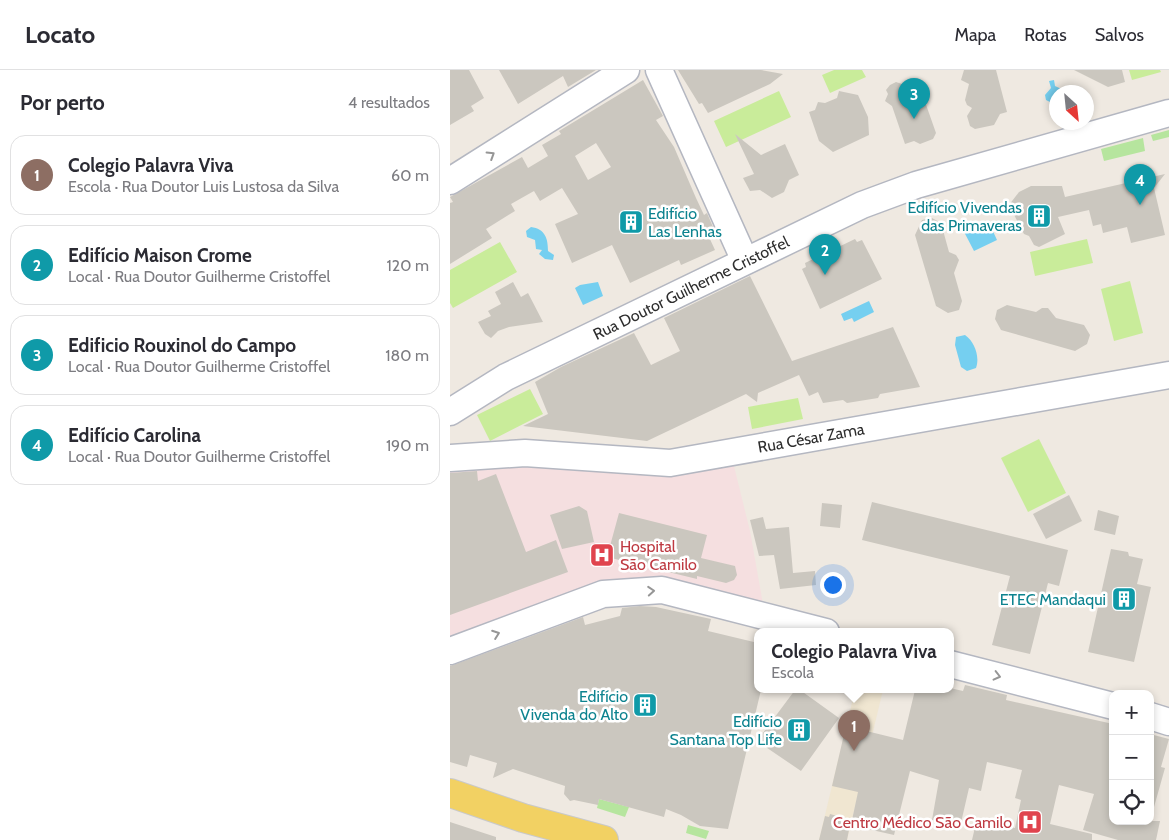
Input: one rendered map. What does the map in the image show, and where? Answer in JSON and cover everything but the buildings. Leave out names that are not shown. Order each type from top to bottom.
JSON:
[{"type":"main road","points":[[450,793],[523,818],[604,840]]},
{"type":"street","points":[[450,181],[626,70]]},
{"type":"street","points":[[659,70],[745,261]]},
{"type":"street","name":"Rua Doutor Guilherme Cristoffel","points":[[450,412],[506,377],[862,205],[916,185],[1169,113]]},
{"type":"street","name":"Rua César Zama","points":[[450,458],[525,452],[670,463],[1169,375]]},
{"type":"street","points":[[450,650],[603,594],[662,590],[810,628]]},
{"type":"street","points":[[954,665],[1109,705]]},
{"type":"street","points":[[1154,717],[1169,722]]},
{"type":"shaded area","name":"Hospital São Camilo","points":[[733,462],[750,531],[763,604],[659,580],[450,640],[450,465]]},
{"type":"shaded area","points":[[854,693],[882,693],[847,840],[819,840]]},
{"type":"green space","points":[[834,70],[862,70],[866,77],[830,93],[822,75]]},
{"type":"green space","points":[[1129,70],[1160,70],[1161,72],[1132,80]]},
{"type":"green space","points":[[779,91],[791,117],[726,147],[714,121]]},
{"type":"green space","points":[[1169,130],[1169,137],[1153,141],[1151,135]]},
{"type":"green space","points":[[1143,138],[1145,151],[1104,161],[1101,149]]},
{"type":"green space","points":[[1087,239],[1093,263],[1035,276],[1030,252]]},
{"type":"green space","points":[[500,242],[517,272],[453,308],[450,303],[450,270]]},
{"type":"green space","points":[[1130,281],[1143,333],[1114,341],[1101,289]]},
{"type":"green space","points":[[530,389],[543,414],[490,441],[477,415]]},
{"type":"green space","points":[[798,398],[803,419],[752,429],[748,407]]},
{"type":"green space","points":[[1039,439],[1066,493],[1028,512],[1001,458]]},
{"type":"green space","points":[[599,799],[629,807],[625,817],[597,808]]},
{"type":"green space","points":[[688,825],[709,831],[706,839],[686,833]]},
{"type":"water","points":[[1054,80],[1055,85],[1050,85],[1049,81]]},
{"type":"water","points":[[1049,90],[1049,102],[1046,100],[1045,95]]},
{"type":"water","points":[[974,222],[979,233],[991,227],[997,240],[974,251],[962,228]]},
{"type":"water","points":[[531,227],[540,230],[545,235],[548,251],[554,255],[553,260],[545,259],[539,254],[542,250],[536,249],[535,240],[527,237],[526,231]]},
{"type":"water","points":[[598,282],[603,296],[583,305],[575,288],[580,285]]},
{"type":"water","points":[[869,301],[874,312],[854,322],[852,318],[844,321],[841,314]]},
{"type":"water","points":[[965,335],[974,346],[977,355],[976,368],[967,371],[961,367],[955,345],[956,337]]},
{"type":"place","name":"Edificio Rouxinol do Campo","points":[[914,119]]},
{"type":"place","name":"Edifício Carolina","points":[[1140,205]]},
{"type":"place","name":"Edifício Vivendas das Primaveras","points":[[1039,216]]},
{"type":"place","name":"Edifício Las Lenhas","points":[[631,222]]},
{"type":"place","name":"Edifício Maison Crome","points":[[825,275]]},
{"type":"place","name":"Hospital São Camilo","points":[[602,555]]},
{"type":"place","name":"ETEC Mandaqui","points":[[1124,599]]},
{"type":"place","name":"Edifício Vivenda do Alto","points":[[645,705]]},
{"type":"place","name":"Edifício Santana Top Life","points":[[799,730]]},
{"type":"place","name":"Colegio Palavra Viva","points":[[854,751]]},
{"type":"place","name":"Centro Médico São Camilo","points":[[1030,822]]}]
